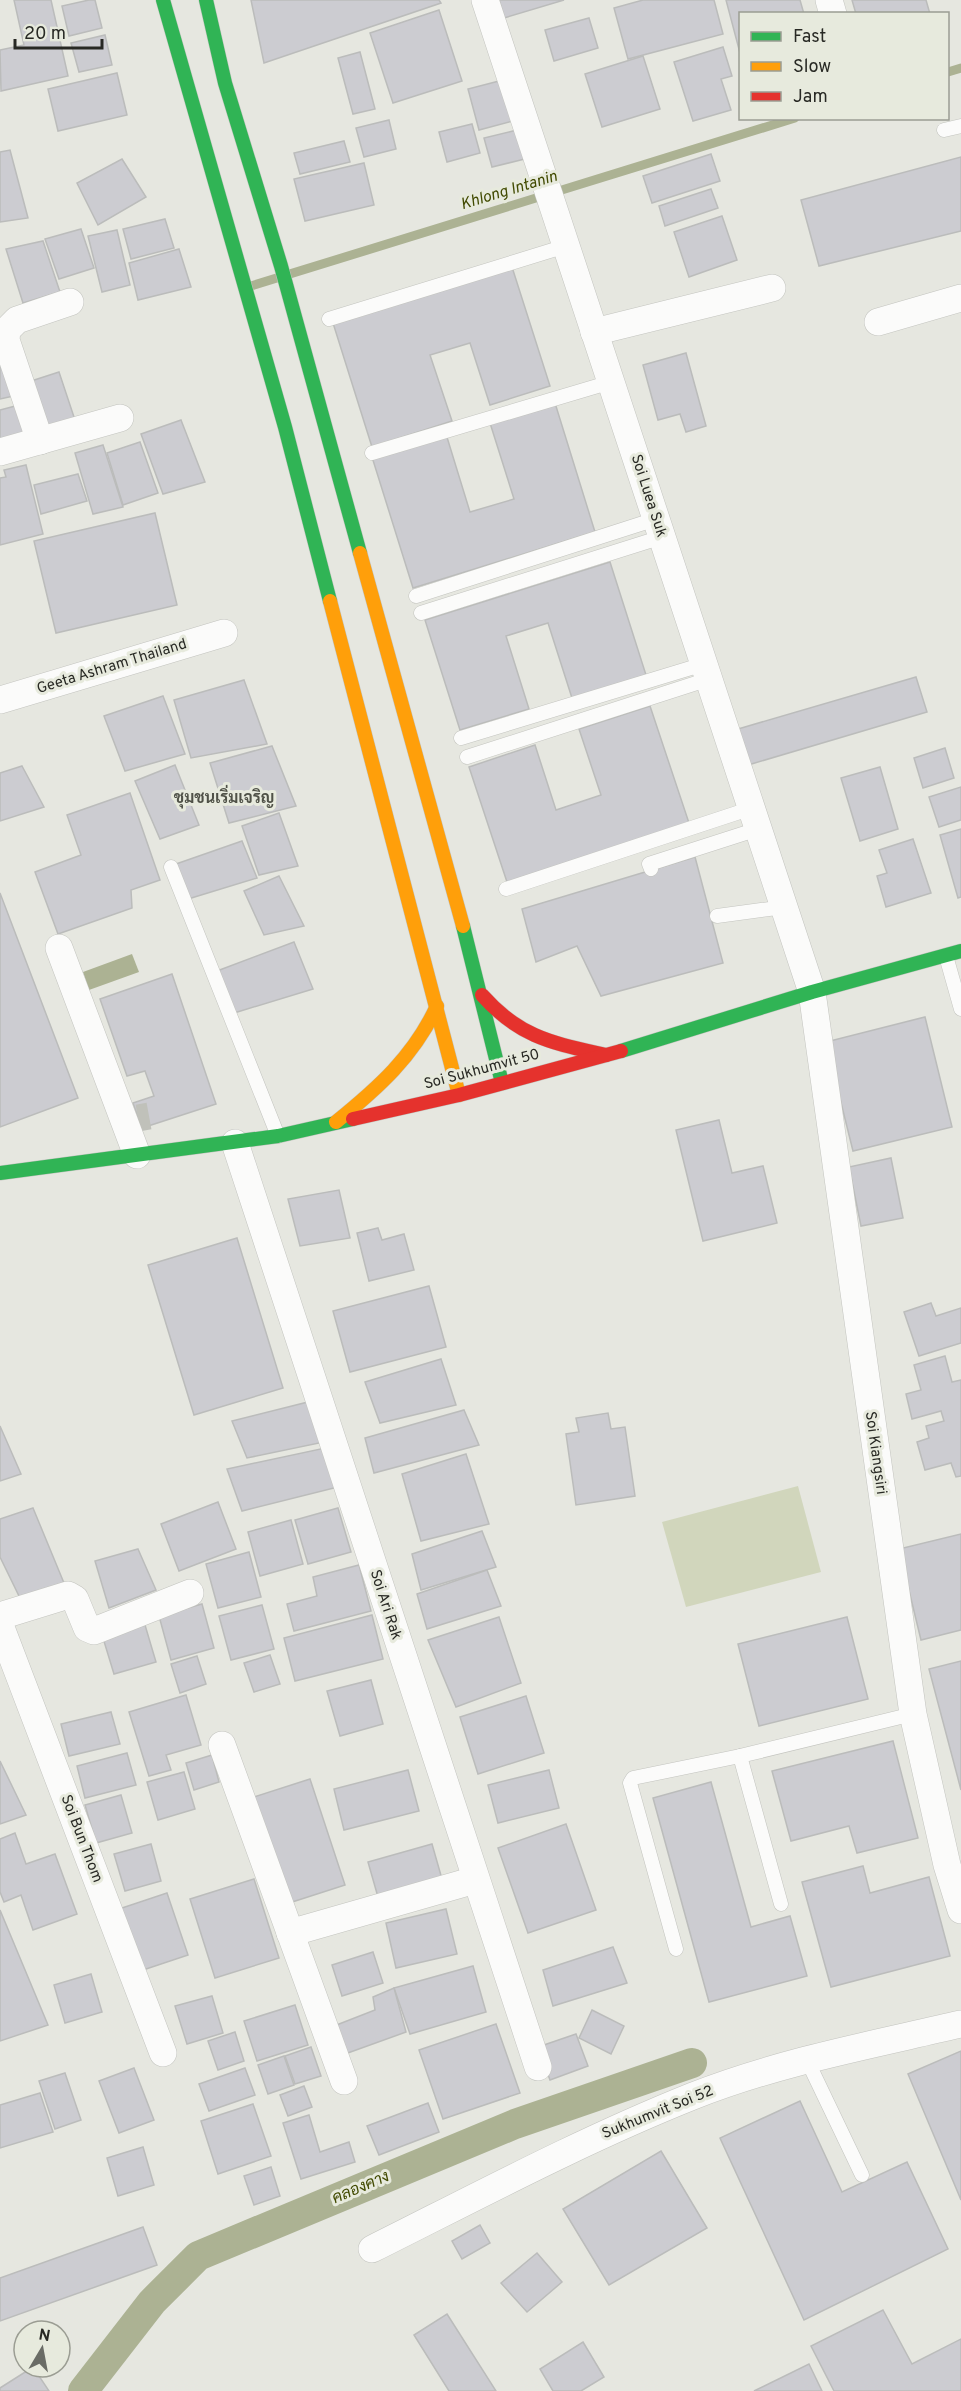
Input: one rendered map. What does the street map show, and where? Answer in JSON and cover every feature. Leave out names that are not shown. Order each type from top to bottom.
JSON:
[{"type":"main road","points":[[163,0],[263,347],[459,1095]]},
{"type":"main road","points":[[206,0],[225,83],[281,266],[482,995],[502,1083]]},
{"type":"main road","name":"Soi Sukhumvit 50","points":[[0,1173],[278,1136],[459,1095],[606,1055],[812,992],[961,951]]},
{"type":"main road","points":[[482,995],[506,1021],[524,1030],[566,1046],[606,1055]]},
{"type":"main road","points":[[336,1122],[397,1071],[426,1033],[437,1006]]},
{"type":"street","name":"Soi Luea Suk","points":[[485,0],[812,992]]},
{"type":"street","points":[[594,332],[772,288]]},
{"type":"street","points":[[878,322],[961,298]]},
{"type":"street","points":[[40,441],[6,340],[7,330],[17,320],[70,302]]},
{"type":"street","points":[[0,452],[120,418]]},
{"type":"street","name":"Geeta Ashram Thailand","points":[[0,700],[224,633]]},
{"type":"street","points":[[59,948],[132,1120],[136,1155]]},
{"type":"street","name":"Soi Kiangsiri","points":[[812,992],[913,1714],[947,1865],[961,1910]]},
{"type":"street","name":"Soi Ari Rak","points":[[235,1143],[538,2067]]},
{"type":"street","points":[[0,1616],[68,1595],[75,1599],[87,1628],[94,1631],[190,1593]]},
{"type":"street","name":"Soi Bun Thom","points":[[0,1625],[163,2053]]},
{"type":"street","points":[[222,1745],[344,2081]]},
{"type":"street","points":[[290,1933],[475,1880]]},
{"type":"street","name":"Sukhumvit Soi 52","points":[[372,2249],[558,2156],[694,2096],[807,2060],[961,2024]]},
{"type":"lane","points":[[944,130],[961,126]]},
{"type":"lane","points":[[329,319],[562,234]]},
{"type":"lane","points":[[372,453],[611,382]]},
{"type":"lane","points":[[416,596],[659,528]]},
{"type":"lane","points":[[421,613],[659,528]]},
{"type":"lane","points":[[462,738],[706,671]]},
{"type":"lane","points":[[467,757],[706,671]]},
{"type":"lane","points":[[651,869],[649,864],[755,819]]},
{"type":"lane","points":[[506,889],[755,819]]},
{"type":"lane","points":[[171,867],[278,1136]]},
{"type":"lane","points":[[717,916],[784,907]]},
{"type":"lane","points":[[946,956],[961,1009]]},
{"type":"lane","points":[[676,1949],[630,1783],[634,1777],[740,1756],[913,1714]]},
{"type":"lane","points":[[740,1756],[781,1904]]},
{"type":"lane","points":[[807,2060],[862,2175]]},
{"type":"shaded area","points":[[132,954],[139,972],[89,990],[83,972]]},
{"type":"shaded area","points":[[798,1486],[821,1572],[686,1607],[662,1522]]},
{"type":"building","points":[[14,0],[51,0],[68,76],[1,91],[0,50],[24,45]]},
{"type":"building","points":[[95,0],[102,28],[69,36],[62,6]]},
{"type":"building","points":[[251,0],[439,0],[441,3],[264,63]]},
{"type":"building","points":[[499,0],[564,0],[504,18]]},
{"type":"building","points":[[643,0],[714,0],[723,34],[628,59],[614,8]]},
{"type":"building","points":[[726,0],[800,0],[803,12],[739,12],[739,49]]},
{"type":"building","points":[[852,0],[926,0],[929,12],[855,12]]},
{"type":"building","points":[[439,10],[462,81],[393,103],[370,33]]},
{"type":"building","points":[[589,18],[598,48],[554,61],[545,30]]},
{"type":"building","points":[[105,35],[112,65],[79,72],[71,43]]},
{"type":"building","points":[[723,47],[732,76],[721,79],[731,110],[693,121],[674,62]]},
{"type":"building","points":[[360,52],[375,109],[353,114],[338,58]]},
{"type":"building","points":[[643,56],[660,109],[602,127],[585,74]]},
{"type":"building","points":[[117,73],[127,115],[58,131],[48,89]]},
{"type":"building","points":[[503,80],[513,121],[479,130],[468,89]]},
{"type":"building","points":[[389,120],[396,149],[364,157],[356,128]]},
{"type":"building","points":[[472,124],[480,153],[447,162],[439,132]]},
{"type":"building","points":[[517,130],[525,159],[492,167],[484,138]]},
{"type":"building","points":[[344,141],[350,162],[300,174],[294,153]]},
{"type":"building","points":[[10,150],[28,218],[0,222],[0,152]]},
{"type":"building","points":[[711,154],[720,181],[652,203],[643,176]]},
{"type":"building","points":[[961,157],[961,231],[819,266],[801,200]]},
{"type":"building","points":[[122,159],[146,197],[98,225],[77,183]]},
{"type":"building","points":[[364,163],[374,205],[305,221],[294,179]]},
{"type":"building","points":[[711,189],[718,208],[665,226],[659,206]]},
{"type":"building","points":[[722,216],[737,260],[689,277],[674,232]]},
{"type":"building","points":[[165,219],[174,248],[131,259],[123,229]]},
{"type":"building","points":[[81,229],[94,268],[59,279],[45,239]]},
{"type":"building","points":[[117,230],[130,285],[102,292],[88,236]]},
{"type":"building","points":[[43,241],[60,292],[23,303],[6,249]]},
{"type":"building","points":[[179,249],[191,287],[138,300],[129,263]]},
{"type":"building","points":[[512,267],[550,386],[490,405],[470,343],[430,355],[452,421],[372,447],[333,323]]},
{"type":"building","points":[[686,353],[706,426],[686,432],[680,414],[658,420],[643,365]]},
{"type":"building","points":[[0,362],[18,395],[0,399]]},
{"type":"building","points":[[59,372],[76,423],[42,435],[25,383]]},
{"type":"building","points":[[555,403],[595,532],[413,588],[372,457],[446,434],[470,512],[514,499],[490,423]]},
{"type":"building","points":[[23,404],[34,435],[0,445],[0,410]]},
{"type":"building","points":[[181,420],[205,482],[163,494],[141,434]]},
{"type":"building","points":[[140,442],[158,493],[123,505],[107,453]]},
{"type":"building","points":[[103,445],[123,507],[93,514],[75,453]]},
{"type":"building","points":[[26,465],[43,534],[0,545],[0,478],[6,477],[4,470]]},
{"type":"building","points":[[78,474],[87,501],[41,514],[34,485]]},
{"type":"building","points":[[155,513],[177,605],[56,633],[34,541]]},
{"type":"building","points":[[610,562],[646,675],[572,698],[548,623],[506,636],[529,709],[460,730],[425,620]]},
{"type":"building","points":[[916,677],[927,712],[748,765],[738,729]]},
{"type":"building","points":[[244,680],[267,744],[191,758],[174,700]]},
{"type":"building","points":[[163,696],[185,754],[125,771],[104,716]]},
{"type":"building","points":[[650,706],[689,823],[507,882],[469,767],[535,745],[556,810],[601,795],[579,729]]},
{"type":"building","points":[[272,746],[296,806],[229,823],[210,763]]},
{"type":"building","points":[[945,748],[954,778],[923,788],[914,758]]},
{"type":"building","points":[[175,765],[199,825],[160,839],[135,781]]},
{"type":"building","points":[[22,766],[44,807],[0,821],[0,773]]},
{"type":"building","points":[[880,767],[898,829],[860,841],[841,778]]},
{"type":"building","points":[[961,787],[961,820],[939,827],[929,797]]},
{"type":"building","points":[[130,793],[160,880],[131,890],[132,908],[58,934],[35,872],[81,855],[67,815]]},
{"type":"building","points":[[279,813],[298,866],[259,875],[242,826]]},
{"type":"building","points":[[961,829],[961,897],[958,898],[940,835]]},
{"type":"building","points":[[913,839],[931,893],[886,907],[877,876],[887,873],[879,850]]},
{"type":"building","points":[[242,841],[257,878],[188,899],[176,864]]},
{"type":"building","points":[[695,857],[723,963],[601,996],[577,946],[536,962],[522,909]]},
{"type":"building","points":[[279,876],[304,926],[264,935],[244,891]]},
{"type":"building","points":[[0,893],[78,1098],[0,1127]]},
{"type":"building","points":[[294,942],[313,989],[234,1013],[217,971]]},
{"type":"building","points":[[172,974],[216,1104],[142,1128],[133,1103],[154,1096],[145,1071],[127,1076],[100,999]]},
{"type":"building","points":[[925,1017],[952,1127],[853,1151],[826,1042]]},
{"type":"building","points":[[719,1120],[732,1173],[763,1166],[777,1223],[703,1241],[676,1130]]},
{"type":"building","points":[[891,1158],[903,1218],[861,1226],[849,1167]]},
{"type":"building","points":[[339,1190],[350,1238],[300,1246],[288,1199]]},
{"type":"building","points":[[378,1228],[382,1240],[404,1234],[414,1270],[369,1281],[357,1233]]},
{"type":"building","points":[[237,1238],[283,1388],[194,1415],[148,1265]]},
{"type":"building","points":[[429,1286],[446,1347],[350,1372],[333,1311]]},
{"type":"building","points":[[931,1303],[936,1316],[961,1308],[961,1343],[919,1356],[904,1312]]},
{"type":"building","points":[[945,1356],[952,1382],[961,1380],[961,1476],[956,1477],[951,1463],[925,1470],[917,1442],[929,1438],[926,1426],[944,1421],[941,1411],[912,1419],[906,1394],[921,1390],[914,1365]]},
{"type":"building","points":[[441,1359],[456,1405],[380,1423],[365,1382]]},
{"type":"building","points":[[312,1401],[324,1442],[247,1458],[232,1421]]},
{"type":"building","points":[[464,1410],[479,1445],[374,1473],[365,1438]]},
{"type":"building","points":[[608,1413],[611,1429],[625,1427],[635,1496],[576,1505],[566,1434],[579,1432],[576,1418]]},
{"type":"building","points":[[0,1426],[21,1474],[0,1481]]},
{"type":"building","points":[[325,1448],[338,1487],[242,1511],[227,1469]]},
{"type":"building","points":[[466,1454],[489,1524],[421,1541],[402,1474]]},
{"type":"building","points":[[218,1502],[236,1549],[179,1571],[161,1524]]},
{"type":"building","points":[[33,1508],[64,1583],[20,1598],[0,1557],[0,1519]]},
{"type":"building","points":[[338,1508],[351,1552],[308,1564],[295,1520]]},
{"type":"building","points":[[291,1520],[303,1564],[260,1576],[248,1532]]},
{"type":"building","points":[[482,1531],[496,1567],[421,1590],[412,1554]]},
{"type":"building","points":[[961,1534],[961,1630],[921,1640],[899,1549]]},
{"type":"building","points":[[138,1549],[156,1590],[109,1608],[95,1561]]},
{"type":"building","points":[[249,1552],[261,1597],[218,1608],[206,1564]]},
{"type":"building","points":[[359,1565],[371,1611],[294,1631],[287,1604],[317,1596],[313,1577]]},
{"type":"building","points":[[487,1570],[501,1606],[427,1629],[417,1594]]},
{"type":"building","points":[[202,1604],[214,1648],[171,1660],[159,1616]]},
{"type":"building","points":[[262,1605],[274,1649],[231,1660],[219,1616]]},
{"type":"building","points":[[372,1615],[383,1659],[295,1681],[284,1638]]},
{"type":"building","points":[[499,1617],[521,1683],[456,1707],[428,1640]]},
{"type":"building","points":[[847,1617],[868,1699],[759,1726],[738,1644]]},
{"type":"building","points":[[145,1625],[156,1662],[114,1674],[103,1638]]},
{"type":"building","points":[[270,1655],[280,1684],[254,1692],[244,1663]]},
{"type":"building","points":[[197,1656],[206,1684],[180,1693],[171,1664]]},
{"type":"building","points":[[961,1661],[961,1790],[929,1669]]},
{"type":"building","points":[[371,1680],[383,1724],[340,1736],[327,1691]]},
{"type":"building","points":[[186,1695],[201,1745],[166,1755],[171,1770],[149,1776],[129,1712]]},
{"type":"building","points":[[526,1696],[544,1753],[478,1774],[460,1717]]},
{"type":"building","points":[[111,1712],[120,1744],[69,1756],[61,1724]]},
{"type":"building","points":[[893,1741],[918,1838],[857,1853],[849,1826],[791,1841],[772,1771]]},
{"type":"building","points":[[127,1753],[136,1785],[85,1798],[77,1766]]},
{"type":"building","points":[[212,1755],[219,1782],[194,1790],[186,1763]]},
{"type":"building","points":[[0,1761],[26,1815],[0,1824]]},
{"type":"building","points":[[408,1770],[419,1811],[344,1830],[334,1789]]},
{"type":"building","points":[[549,1770],[559,1808],[498,1823],[488,1785]]},
{"type":"building","points":[[184,1772],[195,1809],[158,1820],[147,1782]]},
{"type":"building","points":[[310,1779],[345,1885],[286,1904],[251,1798]]},
{"type":"building","points":[[711,1782],[751,1927],[790,1916],[807,1976],[709,2002],[653,1798]]},
{"type":"building","points":[[121,1795],[132,1833],[96,1843],[85,1805]]},
{"type":"building","points":[[566,1824],[596,1910],[528,1933],[498,1848]]},
{"type":"building","points":[[15,1833],[26,1864],[55,1854],[77,1914],[33,1930],[21,1895],[4,1902],[0,1892],[0,1839]]},
{"type":"building","points":[[151,1844],[161,1881],[125,1891],[114,1854]]},
{"type":"building","points":[[432,1844],[442,1879],[378,1897],[368,1862]]},
{"type":"building","points":[[863,1866],[870,1893],[929,1877],[950,1956],[831,1987],[802,1882]]},
{"type":"building","points":[[254,1879],[279,1958],[215,1978],[190,1899]]},
{"type":"building","points":[[167,1893],[188,1955],[140,1971],[119,1909]]},
{"type":"building","points":[[446,1909],[457,1954],[396,1968],[386,1923]]},
{"type":"building","points":[[0,1910],[48,2025],[0,2041]]},
{"type":"building","points":[[613,1947],[627,1983],[553,2006],[543,1970]]},
{"type":"building","points":[[373,1952],[383,1983],[342,1996],[332,1965]]},
{"type":"building","points":[[473,1966],[486,2012],[410,2034],[394,1988]]},
{"type":"building","points":[[91,1974],[102,2012],[65,2023],[54,1985]]},
{"type":"building","points":[[394,1988],[406,2032],[345,2054],[334,2026],[375,2010],[373,1997]]},
{"type":"building","points":[[212,1996],[223,2033],[187,2044],[175,2006]]},
{"type":"building","points":[[295,2005],[308,2045],[257,2061],[244,2021]]},
{"type":"building","points":[[592,2010],[624,2026],[611,2054],[579,2038]]},
{"type":"building","points":[[496,2024],[520,2093],[443,2119],[419,2050]]},
{"type":"building","points":[[235,2032],[244,2061],[218,2070],[208,2041]]},
{"type":"building","points":[[576,2034],[588,2066],[550,2080],[538,2047]]},
{"type":"building","points":[[311,2047],[321,2076],[295,2084],[285,2056]]},
{"type":"building","points":[[961,2051],[961,2200],[908,2074]]},
{"type":"building","points":[[284,2056],[294,2085],[268,2094],[258,2065]]},
{"type":"building","points":[[134,2068],[154,2120],[119,2133],[99,2081]]},
{"type":"building","points":[[245,2068],[255,2095],[209,2111],[199,2084]]},
{"type":"building","points":[[65,2073],[81,2120],[55,2129],[39,2081]]},
{"type":"building","points":[[304,2086],[312,2107],[288,2116],[280,2095]]},
{"type":"building","points":[[40,2093],[53,2132],[0,2148],[0,2105]]},
{"type":"building","points":[[800,2101],[842,2192],[907,2162],[948,2249],[804,2320],[720,2138]]},
{"type":"building","points":[[428,2103],[439,2132],[379,2155],[367,2126]]},
{"type":"building","points":[[253,2104],[271,2156],[218,2174],[201,2121]]},
{"type":"building","points":[[309,2115],[320,2152],[349,2142],[355,2162],[301,2179],[283,2123]]},
{"type":"building","points":[[143,2147],[154,2185],[118,2196],[107,2158]]},
{"type":"building","points":[[661,2151],[707,2228],[609,2285],[563,2209]]},
{"type":"building","points":[[271,2167],[280,2196],[254,2205],[244,2176]]},
{"type":"building","points":[[480,2225],[490,2243],[462,2259],[452,2241]]},
{"type":"building","points":[[143,2227],[157,2265],[0,2321],[0,2278]]},
{"type":"building","points":[[537,2253],[562,2282],[527,2312],[501,2283]]},
{"type":"building","points":[[883,2310],[912,2364],[961,2339],[961,2391],[834,2391],[811,2346]]},
{"type":"building","points":[[447,2314],[496,2391],[449,2391],[414,2335]]},
{"type":"building","points":[[583,2342],[604,2377],[581,2391],[553,2391],[540,2369]]},
{"type":"building","points":[[809,2364],[822,2391],[754,2391]]},
{"type":"building","points":[[14,2379],[41,2379],[49,2391],[0,2391],[0,2388]]},
{"type":"waterway","name":"Khlong Intanin","points":[[949,72],[961,68]]},
{"type":"waterway","name":"Khlong Intanin","points":[[251,286],[789,120]]},
{"type":"waterway","name":"คลองคาง","points":[[83,2391],[152,2302],[198,2256],[515,2124],[692,2063]]},
{"type":"tunnel","points":[[138,1118],[149,1116]]},
{"type":"traffic: fast","points":[[163,0],[285,427],[330,601]]},
{"type":"traffic: fast","points":[[206,0],[225,83],[281,266],[360,553]]},
{"type":"traffic: fast","points":[[463,926],[502,1083]]},
{"type":"traffic: fast","points":[[621,1051],[812,992],[961,951]]},
{"type":"traffic: fast","points":[[0,1173],[278,1136],[353,1119]]},
{"type":"traffic: slow","points":[[360,553],[463,926]]},
{"type":"traffic: slow","points":[[330,601],[459,1095]]},
{"type":"traffic: slow","points":[[336,1122],[394,1070],[428,1024],[437,1006]]},
{"type":"traffic: jam","points":[[482,995],[510,1021],[538,1037],[606,1055]]},
{"type":"traffic: jam","points":[[353,1119],[459,1095],[621,1051]]},
{"type":"district","name":"ชุมชนเริ่มเจริญ","points":[[224,799]]}]
